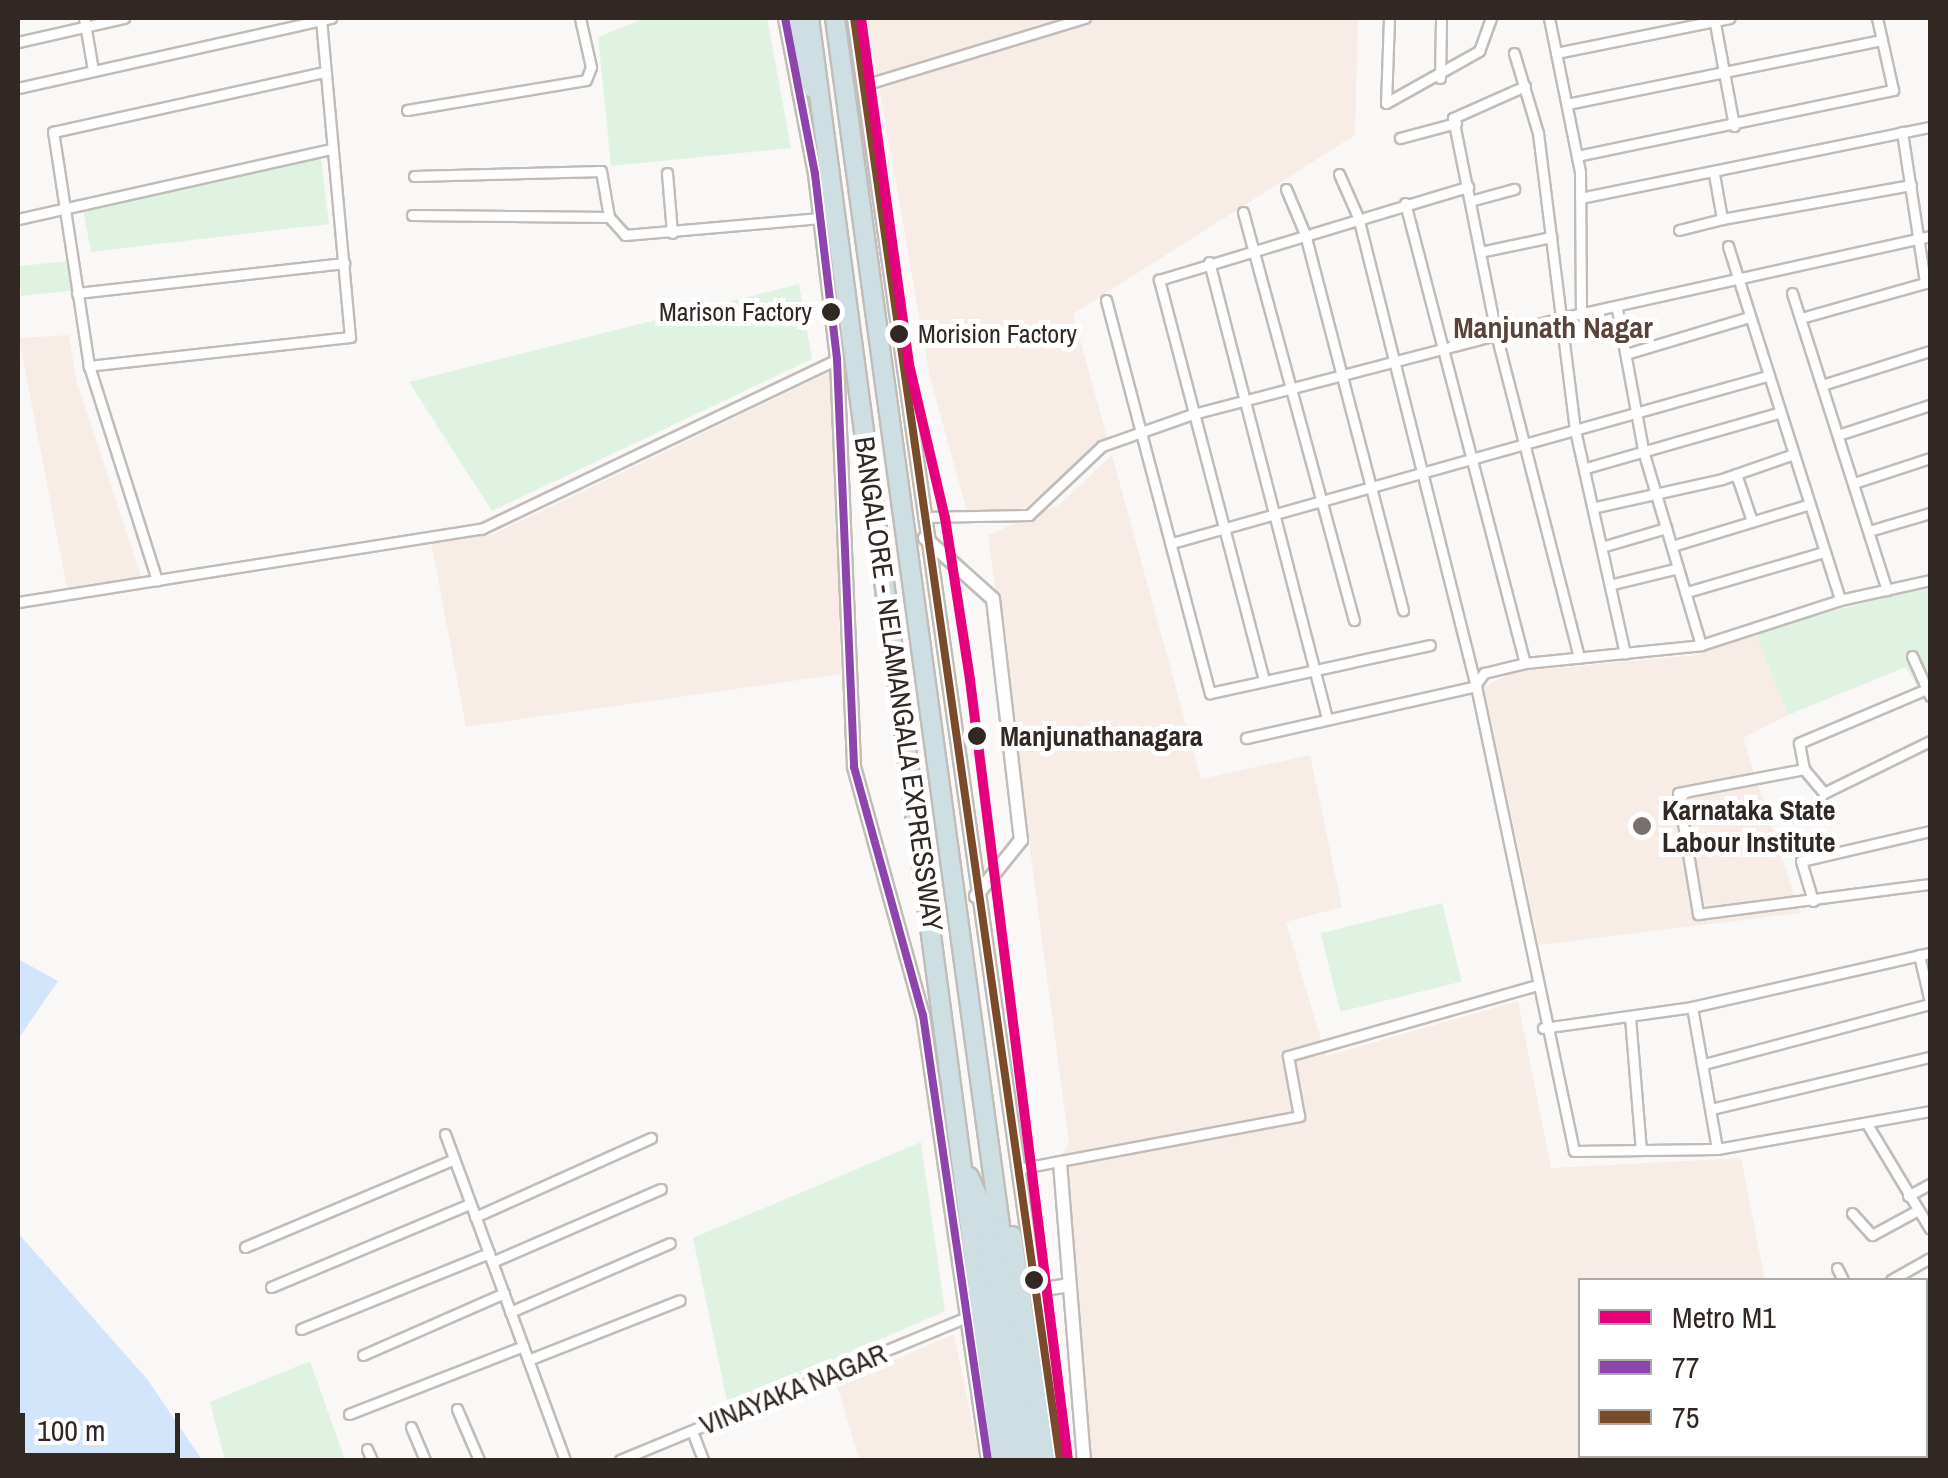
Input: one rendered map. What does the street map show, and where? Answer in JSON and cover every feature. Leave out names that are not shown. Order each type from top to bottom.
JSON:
[{"type":"highway","points":[[794,18],[823,116]]},
{"type":"highway","name":"BANGALORE - NELAMANGALA EXPRESSWAY","points":[[810,18],[967,1172]]},
{"type":"highway","name":"BANGALORE - NELAMANGALA EXPRESSWAY","points":[[835,18],[992,1217]]},
{"type":"highway","points":[[967,1172],[1002,1244],[1032,1460]]},
{"type":"highway","points":[[967,1172],[964,1214],[1000,1460]]},
{"type":"highway","points":[[992,1217],[1018,1460]]},
{"type":"highway","points":[[992,1217],[1012,1238],[1046,1460]]},
{"type":"street","points":[[18,42],[85,22],[124,18]]},
{"type":"street","points":[[18,88],[331,18]]},
{"type":"street","points":[[407,110],[586,80],[591,66],[580,18]]},
{"type":"street","points":[[785,18],[820,218],[837,359],[854,768],[923,1015],[988,1460]]},
{"type":"street","points":[[854,18],[1014,1170],[1038,1290],[1060,1460]]},
{"type":"street","points":[[864,85],[1085,18]]},
{"type":"street","points":[[1388,18],[1386,102],[1440,78],[1479,52],[1491,18]]},
{"type":"street","points":[[1440,78],[1442,18]]},
{"type":"street","points":[[1549,18],[1577,156],[1581,315]]},
{"type":"street","points":[[1556,53],[1730,18]]},
{"type":"street","points":[[1577,156],[1893,90],[1877,18]]},
{"type":"street","points":[[90,366],[347,340],[344,263],[330,148],[321,19]]},
{"type":"street","points":[[1715,19],[1734,126]]},
{"type":"street","points":[[85,22],[93,70]]},
{"type":"street","points":[[1567,104],[1882,40]]},
{"type":"street","points":[[1514,53],[1525,86],[1551,237],[1576,430],[1605,546],[1625,653]]},
{"type":"street","points":[[157,580],[90,366],[63,209],[57,129],[324,72]]},
{"type":"street","points":[[1525,86],[1453,118],[1496,334],[1579,658]]},
{"type":"street","points":[[1400,138],[1456,123]]},
{"type":"street","points":[[1580,198],[1714,174],[1930,127]]},
{"type":"street","points":[[1800,318],[1928,282],[1926,238],[1902,132]]},
{"type":"street","points":[[18,218],[330,148]]},
{"type":"street","points":[[414,176],[601,171],[608,216],[625,235],[820,218]]},
{"type":"street","points":[[667,173],[672,233]]},
{"type":"street","points":[[1340,174],[1358,217],[1476,686],[1534,986],[1574,1151],[1717,1148],[1930,1112]]},
{"type":"street","points":[[1714,174],[1722,219]]},
{"type":"street","points":[[1679,230],[1911,185]]},
{"type":"street","points":[[1264,680],[1220,529],[1159,280],[1468,186]]},
{"type":"street","points":[[1286,189],[1305,234],[1403,610]]},
{"type":"street","points":[[1470,201],[1514,189]]},
{"type":"street","points":[[1406,203],[1525,663]]},
{"type":"street","points":[[1243,212],[1354,620]]},
{"type":"street","points":[[412,215],[608,216]]},
{"type":"street","points":[[1480,252],[1551,237]]},
{"type":"street","points":[[922,517],[1028,515],[1102,446],[1193,414],[1561,318],[1618,310],[1926,238]]},
{"type":"street","points":[[1728,246],[1791,456],[1840,600]]},
{"type":"street","points":[[1209,262],[1327,718]]},
{"type":"street","points":[[77,293],[344,263]]},
{"type":"street","points":[[1792,293],[1887,590]]},
{"type":"street","points":[[1106,300],[1210,693],[1430,645]]},
{"type":"street","points":[[1618,310],[1644,454],[1701,645]]},
{"type":"street","points":[[1626,354],[1749,317]]},
{"type":"street","points":[[1822,385],[1930,352]]},
{"type":"street","points":[[18,602],[481,529],[837,359]]},
{"type":"street","points":[[1172,542],[1474,454],[1576,430],[1767,376]]},
{"type":"street","points":[[1838,435],[1930,405]]},
{"type":"street","points":[[1586,468],[1778,413]]},
{"type":"street","points":[[1596,506],[1736,474],[1791,456]]},
{"type":"street","points":[[1854,483],[1930,458]]},
{"type":"street","points":[[1736,474],[1752,522]]},
{"type":"street","points":[[1672,546],[1807,505]]},
{"type":"street","points":[[1869,531],[1930,513]]},
{"type":"street","points":[[1605,546],[1666,528]]},
{"type":"street","points":[[925,538],[993,599],[1021,840],[976,896]]},
{"type":"street","points":[[1687,592],[1824,552]]},
{"type":"street","points":[[1613,584],[1678,568]]},
{"type":"street","points":[[1246,738],[1476,686],[1484,673],[1525,663],[1701,645],[1840,600],[1930,580]]},
{"type":"street","points":[[1912,656],[1929,693],[1799,743],[1804,769],[1824,793],[1930,742]]},
{"type":"street","points":[[1804,769],[1678,794],[1698,914],[1930,884]]},
{"type":"street","points":[[1814,901],[1800,860],[1930,831]]},
{"type":"street","points":[[1686,845],[1718,843]]},
{"type":"street","points":[[1543,1028],[1692,1007],[1925,954],[1930,1003],[1704,1064]]},
{"type":"street","points":[[1014,1170],[1299,1116],[1288,1056],[1534,986]]},
{"type":"street","points":[[1692,1007],[1717,1148]]},
{"type":"street","points":[[1630,1017],[1642,1150]]},
{"type":"street","points":[[1711,1109],[1930,1057]]},
{"type":"street","points":[[1867,1124],[1908,1196],[1929,1223]]},
{"type":"street","points":[[445,1134],[565,1460]]},
{"type":"street","points":[[475,1216],[652,1138]]},
{"type":"street","points":[[245,1247],[454,1160]]},
{"type":"street","points":[[1060,1163],[1084,1460]]},
{"type":"street","points":[[1908,1196],[1930,1184]]},
{"type":"street","points":[[302,1329],[662,1188]]},
{"type":"street","points":[[271,1287],[469,1204]]},
{"type":"street","points":[[1852,1213],[1872,1235],[1918,1210]]},
{"type":"street","points":[[510,1312],[670,1243]]},
{"type":"street","points":[[1895,1278],[1930,1258]]},
{"type":"street","points":[[1837,1268],[1842,1278]]},
{"type":"street","points":[[1038,1290],[1070,1285]]},
{"type":"street","points":[[363,1355],[504,1293]]},
{"type":"street","points":[[528,1360],[680,1300]]},
{"type":"street","name":"VINAYAKA NAGAR","points":[[628,1459],[967,1317]]},
{"type":"street","points":[[349,1414],[523,1346]]},
{"type":"street","points":[[458,1409],[479,1460]]},
{"type":"street","points":[[412,1427],[425,1460]]},
{"type":"street","points":[[692,1431],[703,1460]]},
{"type":"street","points":[[367,1448],[372,1460]]},
{"type":"shaded area","points":[[867,18],[1358,18],[1355,135],[1073,314],[1107,437],[1025,508],[967,511],[930,378]]},
{"type":"shaded area","points":[[69,335],[77,383],[141,576],[67,589],[19,338]]},
{"type":"shaded area","points":[[832,371],[841,674],[466,727],[431,542],[494,534]]},
{"type":"shaded area","points":[[1112,455],[1201,779],[1310,755],[1342,907],[1286,922],[1326,1056],[1518,1001],[1551,1168],[1741,1158],[1765,1278],[1578,1278],[1578,1458],[1772,1460],[1090,1460],[1054,1165],[1069,1143],[988,535],[1060,504]]},
{"type":"shaded area","name":"Karnataka State Labour Institute","points":[[1755,632],[1788,715],[1743,738],[1800,913],[1539,945],[1484,687],[1513,672],[1696,655]]},
{"type":"shaded area","points":[[954,1334],[980,1460],[859,1460],[837,1385]]},
{"type":"green space","points":[[646,18],[767,18],[791,148],[611,166],[598,37]]},
{"type":"green space","points":[[321,158],[329,224],[91,252],[83,210]]},
{"type":"green space","points":[[68,261],[71,291],[21,296],[18,266]]},
{"type":"green space","points":[[799,284],[812,359],[492,511],[409,382]]},
{"type":"green space","points":[[1930,585],[1930,678],[1916,685],[1906,667],[1788,715],[1755,632]]},
{"type":"green space","points":[[1442,903],[1462,982],[1340,1012],[1321,933]]},
{"type":"green space","points":[[921,1142],[945,1311],[728,1406],[693,1238]]},
{"type":"green space","points":[[310,1361],[345,1460],[225,1460],[210,1402]]},
{"type":"water","points":[[18,959],[58,981],[18,1039]]},
{"type":"water","points":[[18,1233],[147,1379],[202,1460],[18,1460]]},
{"type":"metro line","name":"M1","points":[[861,18],[910,369],[945,518],[970,680],[1068,1460]]},
{"type":"transit line","name":"77","points":[[785,18],[815,174],[837,359],[854,767],[923,1015],[988,1460]]},
{"type":"transit line","name":"75","points":[[854,18],[1060,1460]]},
{"type":"place","name":"Marison Factory","points":[[831,312]]},
{"type":"place","name":"Morision Factory","points":[[899,334]]},
{"type":"place","name":"Manjunathanagara","points":[[977,736]]},
{"type":"place","name":"Karnataka State Labour Institute","points":[[1642,826]]},
{"type":"district","name":"Manjunath Nagar","points":[[1553,327]]}]
